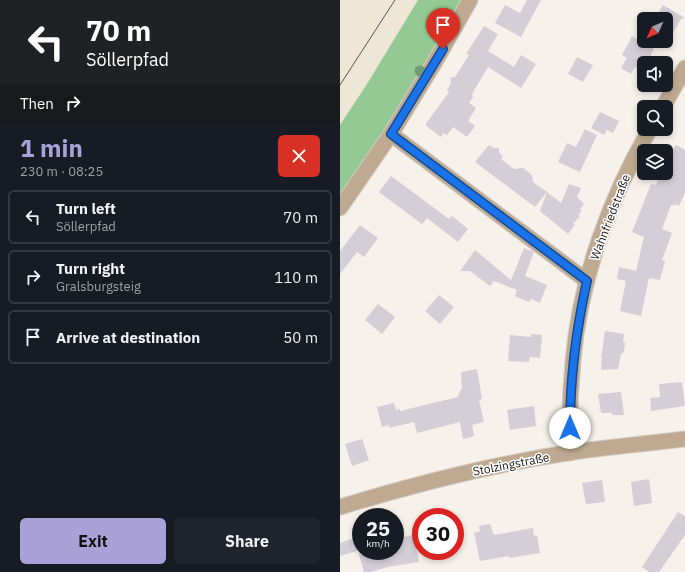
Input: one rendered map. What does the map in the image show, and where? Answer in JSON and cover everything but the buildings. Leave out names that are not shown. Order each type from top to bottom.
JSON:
[{"type":"street","points":[[340,208],[391,134],[435,62],[470,0]]},
{"type":"street","points":[[667,100],[685,68]]},
{"type":"street","points":[[391,134],[587,281]]},
{"type":"street","name":"Wahnfriedstraße","points":[[570,453],[570,404],[573,360],[579,316],[587,281],[605,226],[624,178],[646,136]]},
{"type":"street","name":"Stolzingstraße","points":[[340,507],[398,489],[524,461],[570,453],[685,439]]},
{"type":"shaded area","points":[[340,0],[445,0],[340,171]]},
{"type":"green space","points":[[418,0],[466,0],[433,57],[340,199],[340,125],[367,84]]},
{"type":"tram line","points":[[340,85],[395,0]]},
{"type":"route","points":[[443,49],[391,134],[587,281],[579,316],[573,360],[570,428]]}]
